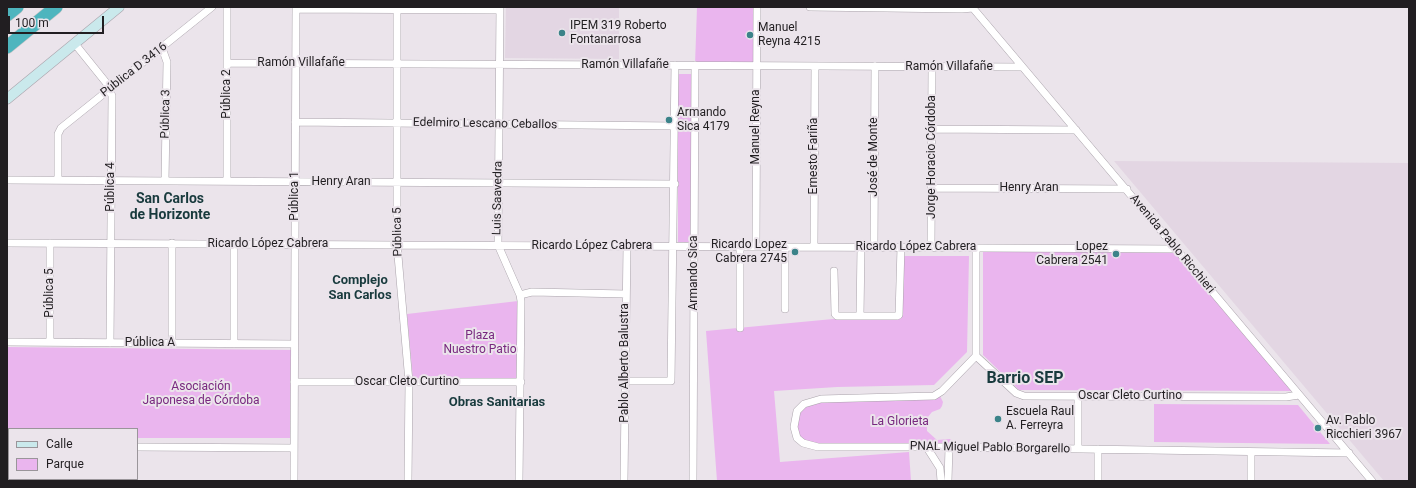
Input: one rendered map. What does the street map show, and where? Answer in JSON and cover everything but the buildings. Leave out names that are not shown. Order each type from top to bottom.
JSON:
[{"type":"highway","points":[[7,15],[17,7]]},
{"type":"highway","points":[[7,47],[56,7]]},
{"type":"street","points":[[7,99],[119,7]]},
{"type":"street","name":"Pública D 3416","points":[[58,180],[58,134],[61,128],[212,7]]},
{"type":"street","name":"Pública 2","points":[[227,7],[227,181]]},
{"type":"street","name":"Manuel Reyna","points":[[756,246],[757,7]]},
{"type":"street","points":[[810,7],[972,7]]},
{"type":"street","name":"Avenida Pablo Ricchieri","points":[[972,7],[1372,481]]},
{"type":"street","points":[[296,8],[500,8]]},
{"type":"street","name":"Pública 1","points":[[294,481],[296,8]]},
{"type":"street","name":"Pública 5","points":[[397,8],[397,244],[409,382],[408,481]]},
{"type":"street","name":"Luis Saavedra","points":[[500,8],[498,245],[520,295],[520,481]]},
{"type":"street","points":[[75,44],[110,89]]},
{"type":"street","name":"Pública 3","points":[[162,48],[167,62],[165,181]]},
{"type":"street","name":"Ramón Villafañe","points":[[227,63],[1022,67]]},
{"type":"street","name":"Armando Sica","points":[[626,381],[671,381],[674,246],[675,65]]},
{"type":"street","name":"Armando Sica","points":[[693,481],[695,65]]},
{"type":"street","name":"Ernesto Fariña","points":[[814,247],[815,66]]},
{"type":"street","name":"José de Monte","points":[[874,247],[875,66]]},
{"type":"street","name":"Jorge Horacio Córdoba","points":[[931,248],[932,67]]},
{"type":"street","name":"Pública 4","points":[[110,89],[110,343]]},
{"type":"street","name":"Edelmiro Lescano Ceballos","points":[[295,122],[675,126]]},
{"type":"street","points":[[932,129],[1076,130]]},
{"type":"street","name":"Henry Aran","points":[[7,180],[674,184]]},
{"type":"street","name":"Henry Aran","points":[[931,188],[1126,189]]},
{"type":"street","name":"Ricardo López Cabrera","points":[[7,243],[1177,249]]},
{"type":"street","name":"Pública 5","points":[[50,243],[50,342]]},
{"type":"street","points":[[172,244],[172,343]]},
{"type":"street","points":[[234,244],[234,344]]},
{"type":"street","name":"Pablo Alberto Balustra","points":[[624,481],[627,246]]},
{"type":"street","points":[[740,246],[740,328]]},
{"type":"street","points":[[785,247],[785,309]]},
{"type":"street","points":[[860,316],[861,247]]},
{"type":"street","points":[[834,271],[835,314],[837,316],[900,315],[901,247]]},
{"type":"street","points":[[976,248],[976,356]]},
{"type":"street","points":[[520,295],[532,292],[626,294]]},
{"type":"street","name":"Pública A","points":[[7,342],[294,344]]},
{"type":"street","name":"Oscar Cleto Curtino","points":[[976,356],[1020,396],[1286,397],[1299,395]]},
{"type":"street","name":"PNAL Miguel Pablo Borgarello","points":[[976,356],[942,391],[930,396],[812,400],[804,404],[797,411],[794,423],[797,438],[811,446],[949,446],[1349,453]]},
{"type":"street","name":"Oscar Cleto Curtino","points":[[294,382],[521,382]]},
{"type":"street","points":[[1078,396],[1078,449]]},
{"type":"street","points":[[926,446],[940,468],[941,481]]},
{"type":"street","points":[[948,481],[949,446]]},
{"type":"street","points":[[138,447],[294,448]]},
{"type":"street","points":[[1098,449],[1098,481]]},
{"type":"street","points":[[1251,452],[1251,481]]},
{"type":"shaded area","name":"IPEM 319 Roberto Fontanarrosa","points":[[506,7],[619,7],[619,59],[505,58]]},
{"type":"shaded area","points":[[1114,161],[1409,163],[1409,481],[1384,481]]},
{"type":"green space","points":[[697,7],[757,7],[757,66],[695,65]]},
{"type":"green space","points":[[678,74],[691,74],[692,242],[678,242]]},
{"type":"green space","points":[[983,248],[1177,249],[1296,391],[1019,390],[983,355]]},
{"type":"green space","points":[[901,256],[969,256],[967,352],[934,385],[837,387],[774,391],[780,462],[909,452],[911,481],[717,481],[706,331],[833,319],[901,319]]},
{"type":"green space","name":"Plaza Nuestro Patio","points":[[518,301],[517,380],[413,380],[407,314]]},
{"type":"green space","name":"Asociación Japonesa de Córdoba","points":[[7,347],[291,350],[290,438],[138,438],[138,428],[8,428],[8,480],[19,481],[7,481]]},
{"type":"green space","name":"La Glorieta","points":[[939,394],[943,402],[942,406],[940,409],[932,412],[927,418],[927,431],[937,440],[950,439],[958,447],[818,447],[797,438],[795,418],[804,404]]},
{"type":"green space","points":[[1154,404],[1298,405],[1330,444],[1154,442]]},
{"type":"place","name":"IPEM 319 Roberto Fontanarrosa","points":[[562,33]]},
{"type":"place","name":"Manuel Reyna 4215","points":[[750,35]]},
{"type":"place","name":"Armando Sica 4179","points":[[669,120]]},
{"type":"place","name":"Ricardo Lopez Cabrera 2745","points":[[795,252]]},
{"type":"place","name":"Lopez Cabrera 2541","points":[[1116,254]]},
{"type":"place","name":"Escuela Raul A. Ferreyra","points":[[998,419]]},
{"type":"place","name":"Av. Pablo Ricchieri 3967","points":[[1318,428]]},
{"type":"district","name":"San Carlos de Horizonte","points":[[170,208]]},
{"type":"district","name":"Complejo San Carlos","points":[[360,288]]},
{"type":"district","name":"Barrio SEP","points":[[1025,379]]},
{"type":"district","name":"Obras Sanitarias","points":[[497,403]]}]
